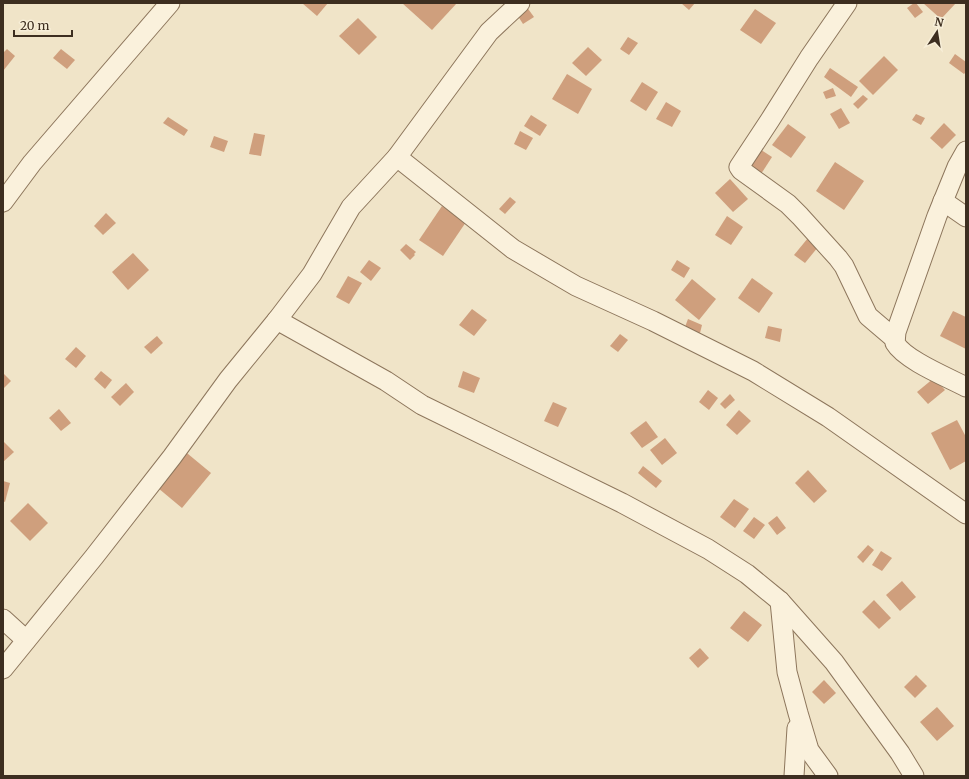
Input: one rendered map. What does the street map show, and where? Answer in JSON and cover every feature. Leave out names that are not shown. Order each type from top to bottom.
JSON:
[{"type":"street","points":[[3,202],[32,163],[170,3]]},
{"type":"street","points":[[3,669],[98,552],[172,457],[228,380],[312,274],[351,207],[397,157],[489,32],[520,3]]},
{"type":"street","points":[[846,3],[739,166],[741,170],[788,204],[815,232],[844,266],[868,316],[895,339]]},
{"type":"street","points":[[966,151],[957,167],[943,201],[895,339],[895,344],[898,349],[919,363],[966,387]]},
{"type":"street","points":[[397,157],[513,249],[576,286],[653,321],[753,371],[828,417],[966,514]]},
{"type":"street","points":[[943,201],[966,217]]},
{"type":"street","points":[[277,320],[386,381],[422,406],[622,502],[708,549],[747,574],[780,601],[834,662],[900,753],[914,776]]},
{"type":"street","points":[[780,601],[788,672],[798,713],[809,750],[828,776]]},
{"type":"street","points":[[3,619],[26,640]]},
{"type":"street","points":[[794,776],[798,713]]},
{"type":"building","points":[[302,3],[328,3],[317,16]]},
{"type":"building","points":[[402,3],[457,3],[432,30]]},
{"type":"building","points":[[681,3],[695,3],[689,10]]},
{"type":"building","points":[[916,3],[923,12],[915,18],[907,8]]},
{"type":"building","points":[[923,3],[956,3],[941,19]]},
{"type":"building","points":[[526,6],[534,17],[523,24],[516,13]]},
{"type":"building","points":[[755,9],[776,23],[761,44],[740,30]]},
{"type":"building","points":[[358,18],[377,37],[359,55],[339,36]]},
{"type":"building","points":[[628,37],[638,43],[629,55],[620,49]]},
{"type":"building","points":[[588,47],[602,60],[586,76],[572,63]]},
{"type":"building","points":[[7,49],[15,56],[3,71],[3,53]]},
{"type":"building","points":[[61,49],[75,60],[67,69],[53,58]]},
{"type":"building","points":[[955,54],[966,62],[966,72],[964,74],[949,63]]},
{"type":"building","points":[[884,56],[898,70],[873,95],[859,81]]},
{"type":"building","points":[[830,68],[858,87],[851,97],[824,77]]},
{"type":"building","points":[[567,74],[592,89],[578,114],[552,99]]},
{"type":"building","points":[[642,82],[658,92],[646,111],[630,101]]},
{"type":"building","points":[[833,88],[836,96],[826,99],[823,92]]},
{"type":"building","points":[[863,95],[868,99],[858,109],[853,104]]},
{"type":"building","points":[[666,102],[681,111],[672,127],[656,119]]},
{"type":"building","points":[[841,108],[850,123],[839,129],[830,114]]},
{"type":"building","points":[[916,114],[925,118],[921,125],[912,120]]},
{"type":"building","points":[[531,115],[547,125],[540,136],[524,126]]},
{"type":"building","points":[[168,117],[188,130],[184,136],[163,123]]},
{"type":"building","points":[[944,123],[956,135],[942,149],[930,138]]},
{"type":"building","points":[[788,124],[806,137],[791,158],[772,145]]},
{"type":"building","points":[[520,131],[533,138],[526,150],[514,144]]},
{"type":"building","points":[[254,133],[265,135],[261,156],[249,154]]},
{"type":"building","points":[[214,136],[228,141],[224,152],[210,147]]},
{"type":"building","points":[[755,146],[772,157],[761,174],[744,163]]},
{"type":"building","points":[[835,162],[864,181],[844,210],[816,191]]},
{"type":"building","points":[[730,179],[748,199],[733,212],[715,193]]},
{"type":"building","points":[[510,197],[516,202],[505,214],[499,209]]},
{"type":"building","points":[[442,206],[466,222],[443,256],[419,240]]},
{"type":"building","points":[[106,213],[116,223],[103,235],[94,226]]},
{"type":"building","points":[[727,216],[743,227],[731,245],[715,235]]},
{"type":"building","points":[[808,238],[818,247],[805,263],[794,255]]},
{"type":"building","points":[[406,244],[416,252],[410,260],[400,250]]},
{"type":"building","points":[[133,253],[149,270],[128,290],[112,272]]},
{"type":"building","points":[[369,260],[381,268],[371,281],[360,272]]},
{"type":"building","points":[[677,260],[690,268],[684,278],[671,270]]},
{"type":"building","points":[[348,276],[362,283],[349,304],[336,297]]},
{"type":"building","points":[[752,278],[773,293],[759,313],[738,298]]},
{"type":"building","points":[[692,279],[716,299],[699,320],[675,300]]},
{"type":"building","points":[[472,309],[487,320],[474,336],[459,325]]},
{"type":"building","points":[[953,311],[966,317],[966,349],[940,336]]},
{"type":"building","points":[[688,319],[702,325],[700,333],[685,327]]},
{"type":"building","points":[[768,326],[782,329],[780,342],[765,338]]},
{"type":"building","points":[[620,334],[628,340],[618,352],[610,346]]},
{"type":"building","points":[[157,336],[163,343],[151,354],[144,347]]},
{"type":"building","points":[[76,347],[86,356],[76,368],[65,359]]},
{"type":"building","points":[[101,371],[112,380],[105,389],[94,379]]},
{"type":"building","points":[[463,371],[480,378],[474,393],[458,387]]},
{"type":"building","points":[[3,373],[11,381],[3,389]]},
{"type":"building","points":[[934,378],[945,390],[928,404],[917,392]]},
{"type":"building","points":[[126,383],[134,392],[120,406],[111,397]]},
{"type":"building","points":[[708,390],[718,398],[709,410],[699,402]]},
{"type":"building","points":[[730,394],[735,400],[725,409],[720,404]]},
{"type":"building","points":[[553,402],[567,408],[558,427],[544,421]]},
{"type":"building","points":[[59,409],[71,423],[61,431],[49,418]]},
{"type":"building","points":[[739,410],[751,421],[737,435],[726,425]]},
{"type":"building","points":[[957,420],[966,437],[966,461],[950,470],[931,433]]},
{"type":"building","points":[[646,421],[658,437],[642,448],[630,433]]},
{"type":"building","points":[[665,438],[677,453],[662,465],[650,450]]},
{"type":"building","points":[[3,441],[14,452],[3,462]]},
{"type":"building","points":[[182,449],[211,473],[182,508],[152,483]]},
{"type":"building","points":[[643,466],[662,481],[656,488],[638,473]]},
{"type":"building","points":[[808,470],[827,491],[814,503],[795,483]]},
{"type":"building","points":[[3,481],[10,483],[5,502],[3,501]]},
{"type":"building","points":[[734,499],[749,509],[735,528],[720,517]]},
{"type":"building","points":[[28,503],[48,523],[30,541],[10,521]]},
{"type":"building","points":[[777,516],[786,528],[777,535],[768,523]]},
{"type":"building","points":[[754,517],[765,525],[754,539],[743,531]]},
{"type":"building","points":[[868,545],[874,550],[863,563],[857,557]]},
{"type":"building","points":[[881,551],[892,558],[882,571],[872,565]]},
{"type":"building","points":[[902,581],[916,597],[900,611],[886,595]]},
{"type":"building","points":[[874,600],[891,618],[879,629],[862,612]]},
{"type":"building","points":[[744,611],[762,625],[748,642],[730,628]]},
{"type":"building","points":[[700,648],[709,658],[698,668],[689,658]]},
{"type":"building","points":[[916,675],[927,686],[915,698],[904,687]]},
{"type":"building","points":[[824,680],[836,693],[824,704],[812,692]]},
{"type":"building","points":[[937,707],[954,726],[937,741],[920,722]]}]
